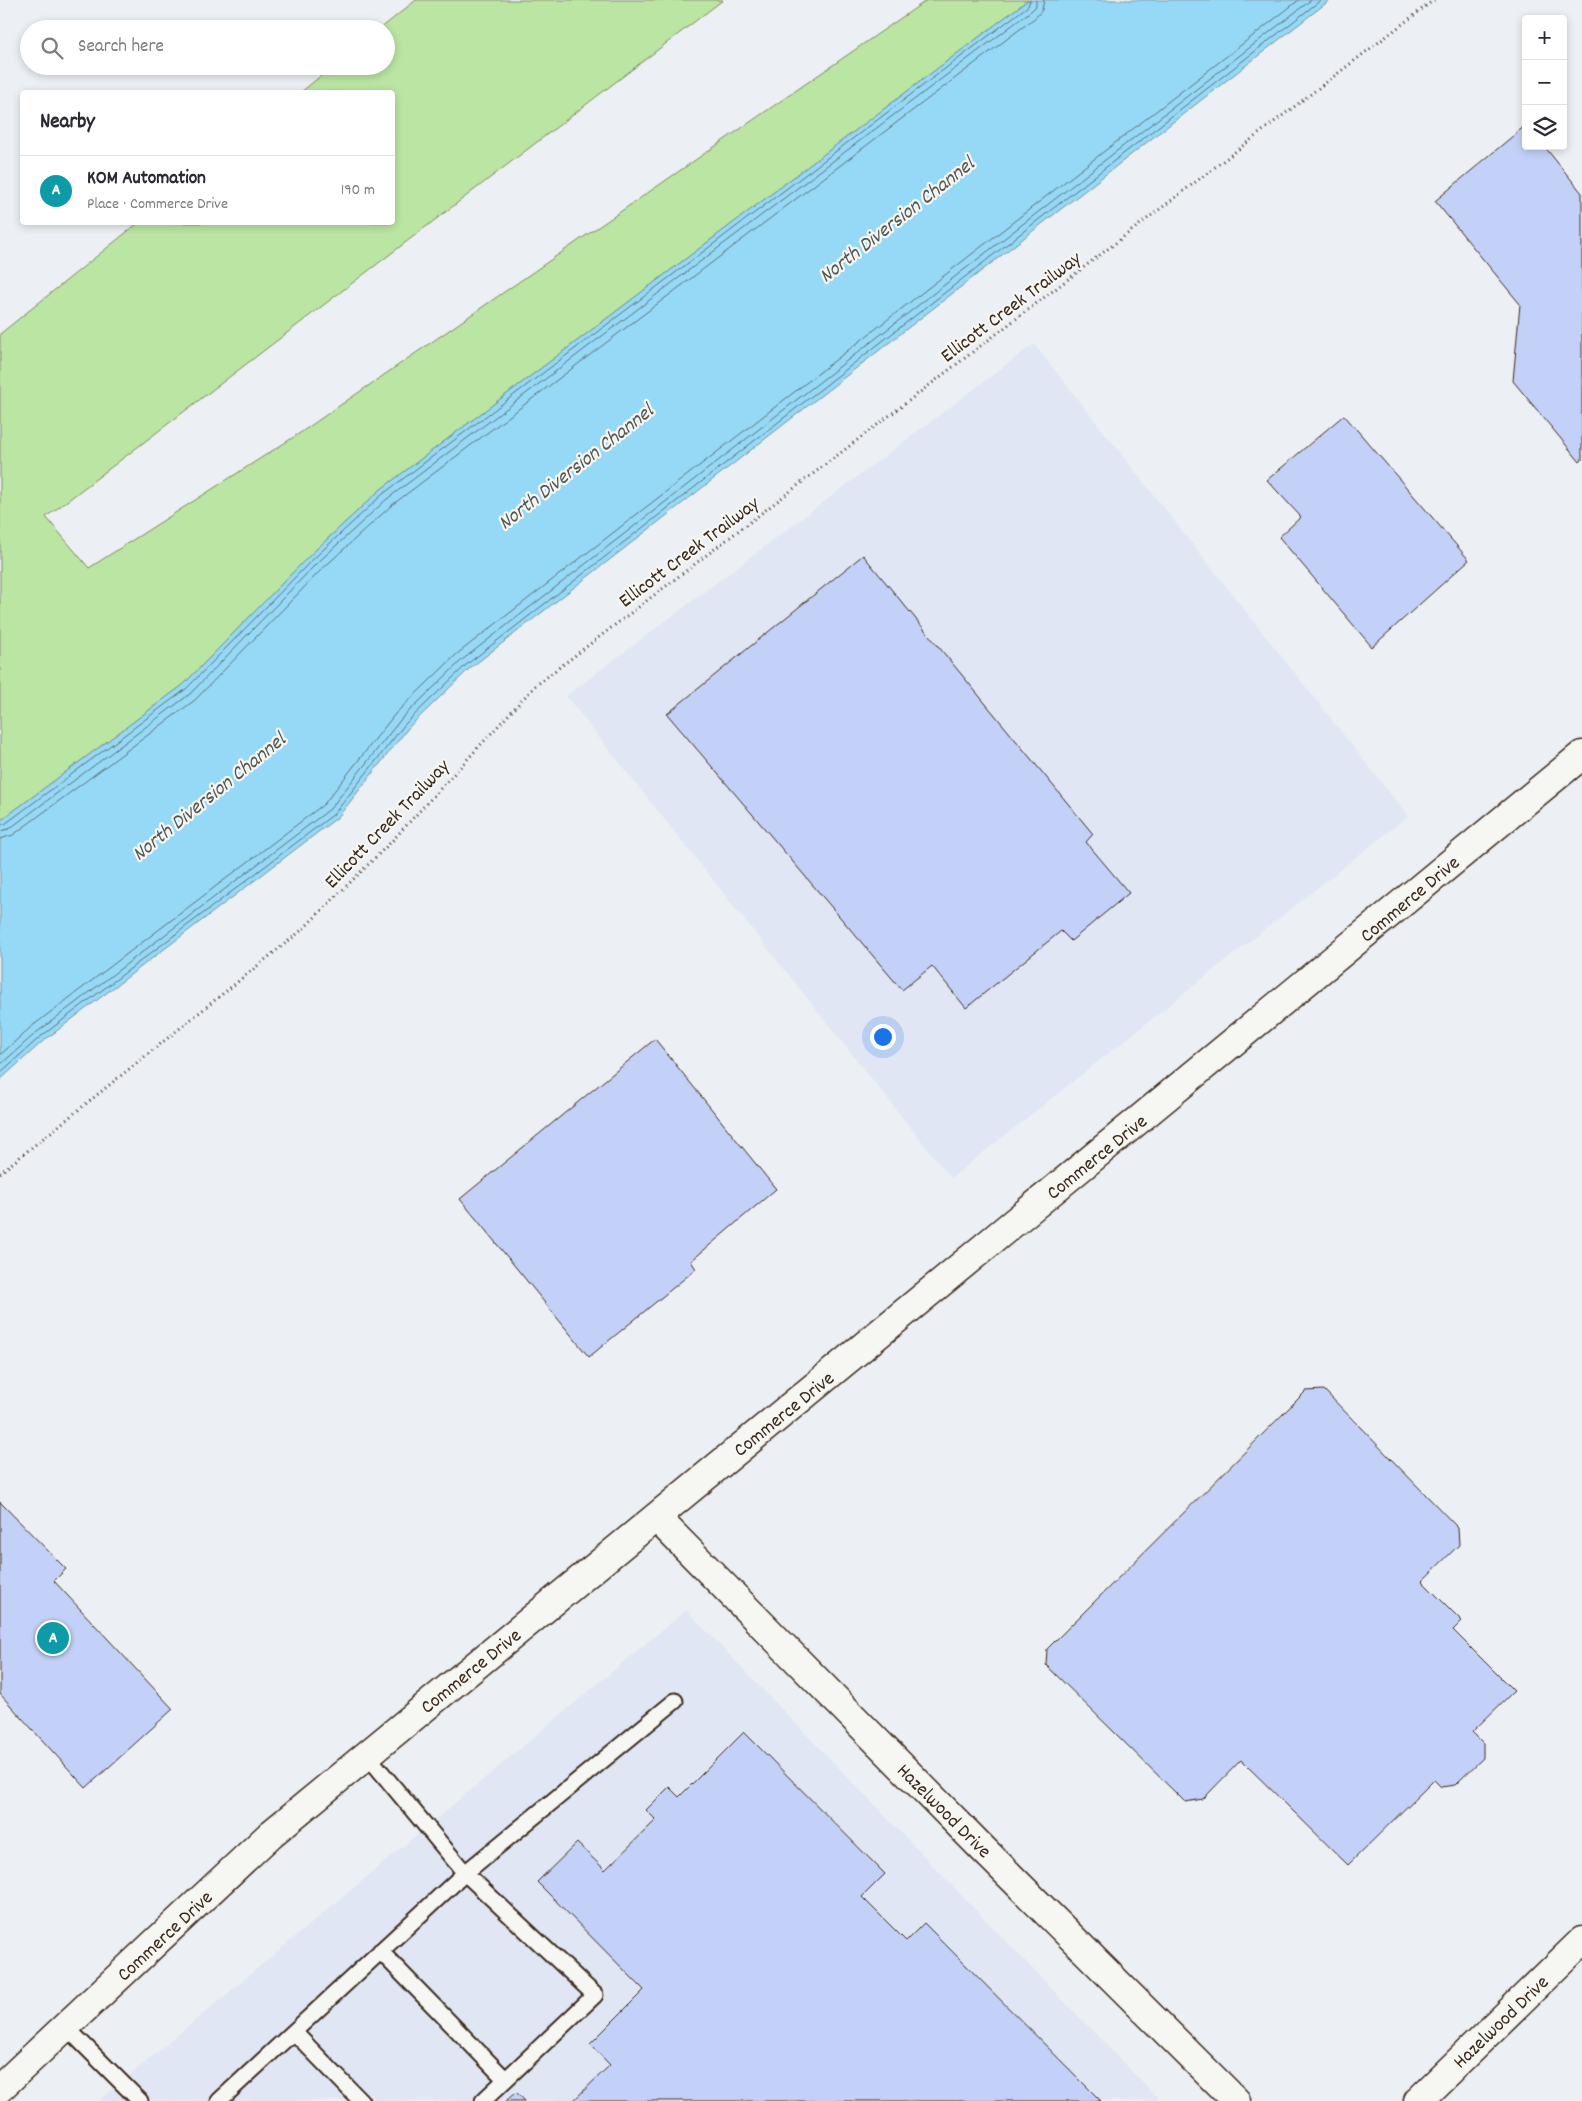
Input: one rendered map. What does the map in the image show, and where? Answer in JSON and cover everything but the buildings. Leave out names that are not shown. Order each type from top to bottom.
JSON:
[{"type":"street","name":"Commerce Drive","points":[[0,2088],[271,1834],[1582,755]]},
{"type":"street","name":"Hazelwood Drive","points":[[656,1517],[976,1842],[1236,2101]]},
{"type":"street","name":"Hazelwood Drive","points":[[1418,2101],[1582,1941]]},
{"type":"lane","points":[[219,2101],[465,1873],[675,1701]]},
{"type":"lane","points":[[367,1756],[465,1873],[595,1995],[482,2101]]},
{"type":"lane","points":[[380,1951],[505,2079]]},
{"type":"lane","points":[[66,2026],[140,2101]]},
{"type":"lane","points":[[294,2032],[362,2101]]},
{"type":"path","name":"Ellicott Creek Trailway","points":[[0,1173],[302,930],[391,842],[535,686],[1434,0]]},
{"type":"shaded area","points":[[1034,344],[1408,816],[951,1178],[566,696]]},
{"type":"shaded area","points":[[686,1610],[1160,2101],[99,2101]]},
{"type":"green space","points":[[416,0],[723,0],[46,517],[89,568],[300,433],[927,0],[1028,0],[380,490],[307,558],[183,685],[0,821],[0,334],[136,225],[395,225],[395,90],[303,90],[322,75],[395,75],[395,20],[391,20]]},
{"type":"water","name":"North Diversion Channel","points":[[1028,0],[1330,0],[469,669],[409,727],[338,817],[42,1042],[0,1080],[0,821],[183,685],[307,558],[380,490]]},
{"type":"place","name":"KOM Automation","points":[[53,1638]]}]
